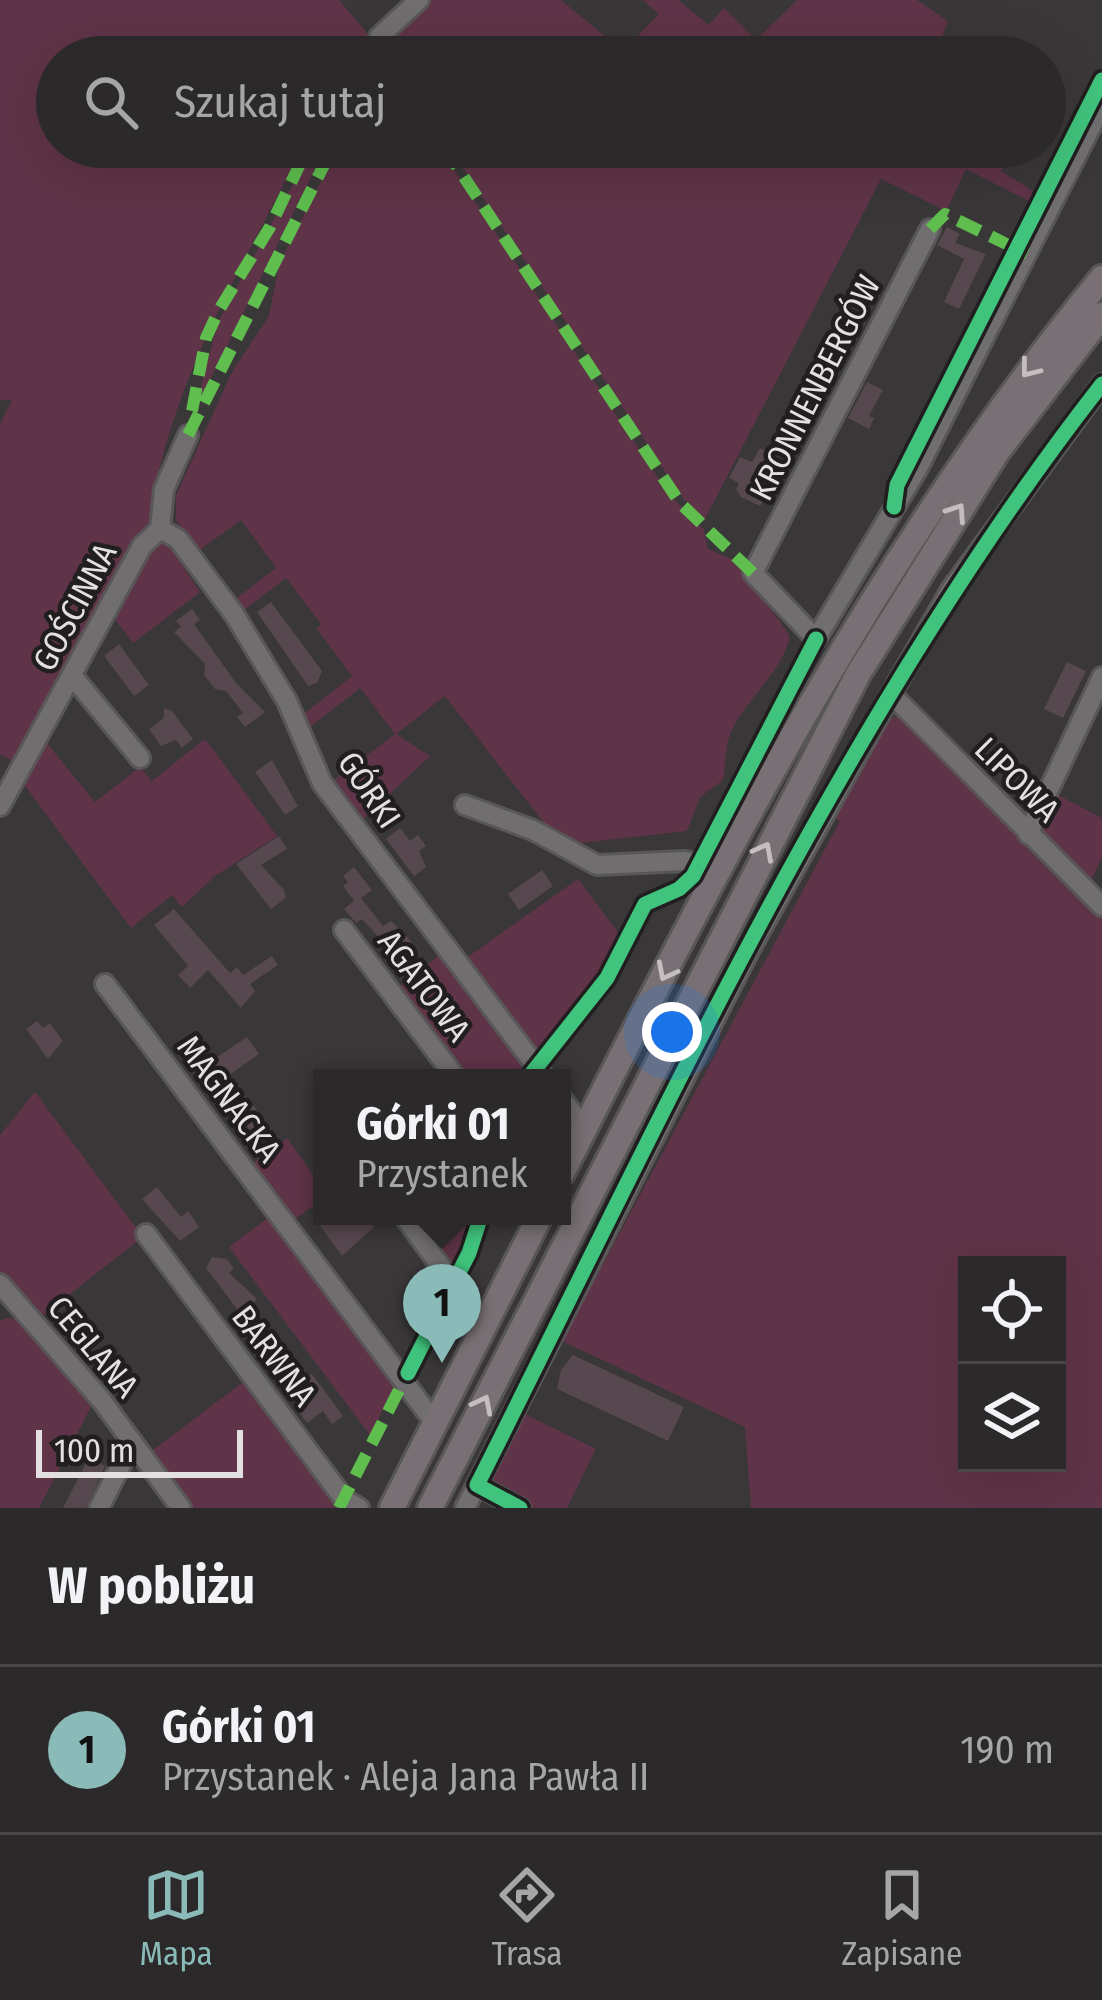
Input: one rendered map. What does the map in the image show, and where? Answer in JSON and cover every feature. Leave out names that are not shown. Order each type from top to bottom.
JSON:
[{"type":"main road","points":[[571,1156],[836,654],[968,448],[1102,278]]},
{"type":"main road","points":[[430,1508],[858,674],[946,528],[1102,315]]},
{"type":"main road","points":[[392,1508],[535,1225]]},
{"type":"street","points":[[380,36],[419,0]]},
{"type":"street","name":"KRONNENBERGÓW","points":[[930,229],[753,573],[816,639],[918,468],[1102,105]]},
{"type":"street","points":[[465,1508],[749,951],[891,694],[952,588],[1102,384]]},
{"type":"street","name":"GOŚCINNA","points":[[0,806],[142,546],[160,529],[164,489],[188,435]]},
{"type":"street","name":"GÓRKI","points":[[160,529],[178,539],[234,614],[287,701],[322,783],[538,1069]]},
{"type":"street","points":[[74,677],[140,758]]},
{"type":"street","points":[[1028,834],[1102,677]]},
{"type":"street","name":"LIPOWA","points":[[891,694],[1102,906]]},
{"type":"street","points":[[465,805],[533,830],[597,865],[685,861],[719,868]]},
{"type":"street","name":"AGATOWA","points":[[344,930],[449,1069]]},
{"type":"street","name":"MAGNACKA","points":[[105,983],[435,1423]]},
{"type":"street","points":[[571,1111],[585,1129]]},
{"type":"street","points":[[411,1225],[484,1326]]},
{"type":"street","name":"BARWNA","points":[[146,1234],[344,1499],[359,1508]]},
{"type":"street","name":"CEGLANA","points":[[1,1288],[136,1447],[181,1508]]},
{"type":"street","points":[[99,1508],[126,1455],[136,1447]]},
{"type":"street","points":[[477,1485],[520,1508]]},
{"type":"shaded area","points":[[0,0],[339,0],[369,36],[36,36],[36,168],[292,168],[189,377],[158,474],[149,525],[16,763],[0,754],[0,424],[12,400],[0,400]]},
{"type":"shaded area","points":[[430,0],[561,0],[605,36],[391,36]]},
{"type":"shaded area","points":[[643,0],[678,0],[709,25],[724,8],[752,36],[638,36],[659,14]]},
{"type":"shaded area","points":[[797,0],[917,0],[948,21],[942,36],[760,36]]},
{"type":"shaded area","points":[[302,168],[316,168],[194,412],[218,322]]},
{"type":"shaded area","points":[[328,168],[453,168],[668,493],[704,530],[708,549],[736,561],[790,636],[780,662],[731,732],[723,780],[700,797],[687,831],[581,843],[544,823],[445,696],[396,734],[430,756],[358,824],[329,784],[395,734],[360,688],[310,727],[304,714],[352,676],[317,629],[321,624],[286,578],[240,613],[232,602],[276,568],[241,520],[198,551],[176,520],[176,495],[232,372],[269,316],[279,265]]},
{"type":"shaded area","points":[[463,168],[1003,168],[1001,171],[1033,191],[1029,201],[966,169],[946,211],[881,179],[704,521],[683,498]]},
{"type":"shaded area","points":[[165,540],[200,592],[133,643],[114,618],[151,543]]},
{"type":"shaded area","points":[[898,716],[1102,916],[1102,1508],[751,1508],[745,1427],[562,1341],[840,821],[832,816],[886,720]]},
{"type":"shaded area","points":[[40,735],[95,802],[140,767],[152,781],[205,739],[277,836],[215,876],[182,907],[172,895],[131,928],[20,779]]},
{"type":"shaded area","points":[[1058,795],[1102,818],[1102,857],[1091,881],[1041,830]]},
{"type":"shaded area","points":[[578,879],[622,938],[608,969],[535,1059],[462,961]]},
{"type":"shaded area","points":[[443,952],[529,1066],[455,1069],[395,991]]},
{"type":"shaded area","points":[[35,1092],[143,1237],[39,1318],[0,1275],[0,1135]]},
{"type":"shaded area","points":[[287,1138],[313,1174],[313,1206],[295,1219],[253,1163]]},
{"type":"shaded area","points":[[273,1214],[398,1380],[370,1435],[229,1247]]},
{"type":"shaded area","points":[[415,1225],[472,1225],[451,1277]]},
{"type":"shaded area","points":[[17,1319],[91,1407],[39,1508],[0,1508],[0,1321]]},
{"type":"shaded area","points":[[248,1378],[338,1500],[334,1508],[189,1508],[149,1453]]},
{"type":"shaded area","points":[[525,1414],[596,1449],[567,1508],[530,1508],[489,1486]]},
{"type":"building","points":[[947,227],[960,234],[955,243],[986,254],[959,309],[944,302],[964,259],[937,245]]},
{"type":"building","points":[[867,382],[883,390],[869,416],[874,418],[869,429],[848,418]]},
{"type":"building","points":[[760,448],[779,458],[760,493],[766,496],[760,506],[741,497],[736,490],[739,483],[729,478],[740,457],[752,462]]},
{"type":"building","points":[[271,602],[322,671],[317,683],[308,686],[257,612]]},
{"type":"building","points":[[192,609],[200,620],[194,624],[236,683],[265,712],[245,727],[237,717],[243,713],[226,691],[215,689],[204,675],[205,664],[174,632],[181,627],[176,621]]},
{"type":"building","points":[[119,644],[149,685],[134,696],[104,656]]},
{"type":"building","points":[[1067,662],[1086,671],[1063,718],[1044,709]]},
{"type":"building","points":[[164,708],[172,711],[193,739],[182,748],[176,740],[161,746],[149,729],[164,718]]},
{"type":"building","points":[[272,760],[298,806],[285,815],[255,772]]},
{"type":"building","points":[[400,828],[410,841],[418,835],[426,846],[419,851],[426,867],[414,876],[386,839]]},
{"type":"building","points":[[279,836],[287,849],[261,865],[286,898],[271,909],[236,864]]},
{"type":"building","points":[[354,867],[372,890],[361,898],[383,926],[391,921],[412,942],[395,955],[362,919],[356,923],[344,909],[354,901],[343,886],[348,882],[343,876]]},
{"type":"building","points":[[542,870],[553,886],[519,910],[508,894]]},
{"type":"building","points":[[174,909],[230,973],[237,967],[243,975],[272,956],[278,965],[250,984],[255,991],[241,1008],[208,970],[190,988],[178,975],[188,966],[154,925]]},
{"type":"building","points":[[37,1021],[43,1028],[50,1023],[63,1041],[48,1059],[26,1029]]},
{"type":"building","points":[[247,1037],[259,1054],[211,1088],[198,1070]]},
{"type":"building","points":[[246,1096],[273,1132],[259,1142],[232,1106]]},
{"type":"building","points":[[157,1187],[181,1217],[188,1211],[199,1227],[180,1241],[142,1199]]},
{"type":"building","points":[[320,1225],[373,1225],[374,1227],[342,1256]]},
{"type":"building","points":[[212,1257],[227,1259],[234,1269],[229,1273],[256,1298],[253,1312],[242,1316],[206,1268]]},
{"type":"building","points":[[573,1355],[684,1407],[668,1441],[557,1389],[561,1370]]},
{"type":"building","points":[[312,1374],[343,1416],[332,1424],[323,1411],[307,1423],[295,1406],[311,1394],[301,1381]]},
{"type":"building","points":[[89,1457],[105,1466],[86,1508],[63,1508]]},
{"type":"marked path","points":[[192,411],[206,338],[298,168]]},
{"type":"marked path","points":[[188,435],[322,168]]},
{"type":"marked path","points":[[458,168],[680,503],[753,573]]},
{"type":"marked path","points":[[930,229],[945,214],[1027,254]]},
{"type":"marked path","points":[[339,1508],[401,1386]]},
{"type":"cycle path","points":[[1066,151],[1102,80]]},
{"type":"cycle path","points":[[894,507],[897,485],[1057,168]]},
{"type":"cycle path","points":[[520,1508],[477,1485],[689,1060],[840,780],[921,644],[1008,512],[1102,384]]},
{"type":"cycle path","points":[[535,1069],[607,978],[645,904],[679,889],[693,876],[816,639]]},
{"type":"cycle path","points":[[408,1373],[469,1253],[478,1225]]},
{"type":"place","name":"Górki 01","points":[[442,1363]]}]
